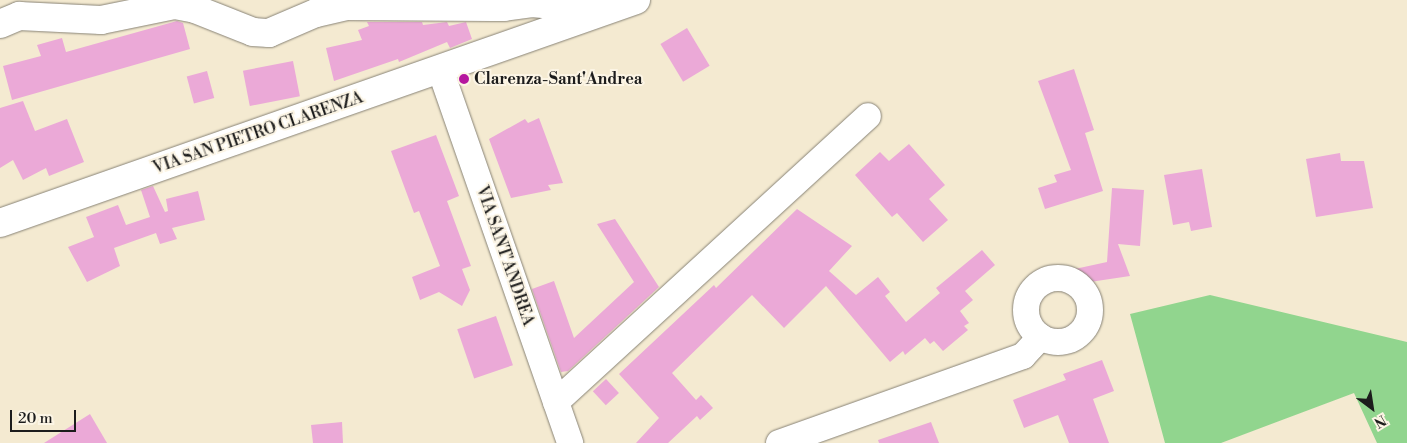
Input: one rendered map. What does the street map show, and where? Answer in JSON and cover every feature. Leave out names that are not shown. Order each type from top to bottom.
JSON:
[{"type":"main road","points":[[11,13],[101,20],[175,5],[253,32],[269,32],[316,13],[346,6],[504,7],[532,3],[610,9],[636,0]]},
{"type":"main road","points":[[504,7],[514,12],[520,22],[521,34],[517,44]]},
{"type":"main road","name":"VIA SAN PIETRO CLARENZA","points":[[0,223],[440,69],[517,44],[610,9]]},
{"type":"street","name":"VIA SANT'ANDREA","points":[[440,69],[570,443]]},
{"type":"street","points":[[556,402],[868,116]]},
{"type":"street","points":[[779,443],[1023,356],[1041,337]]},
{"type":"green space","points":[[1210,295],[1407,342],[1407,443],[1377,443],[1354,393],[1221,443],[1165,443],[1130,314]]},
{"type":"building","points":[[177,21],[183,23],[190,49],[12,100],[3,66],[41,56],[37,45],[62,38],[66,52]]},
{"type":"building","points":[[367,22],[422,22],[423,25],[447,22],[449,26],[466,22],[472,39],[450,48],[447,42],[399,62],[398,59],[334,81],[326,48],[362,40],[358,30],[369,26]]},
{"type":"building","points":[[687,28],[710,66],[683,82],[660,44]]},
{"type":"building","points":[[293,61],[300,96],[250,106],[243,71]]},
{"type":"building","points":[[1074,69],[1094,130],[1085,133],[1103,191],[1045,209],[1038,188],[1057,182],[1054,175],[1071,170],[1038,81]]},
{"type":"building","points":[[207,71],[214,98],[194,103],[187,76]]},
{"type":"building","points":[[23,101],[35,131],[67,119],[84,162],[49,176],[46,168],[23,180],[13,160],[0,168],[0,108]]},
{"type":"building","points":[[539,118],[563,183],[548,185],[551,190],[511,198],[489,139],[525,119],[528,123]]},
{"type":"building","points":[[436,135],[459,196],[447,201],[471,266],[462,269],[470,290],[462,306],[439,292],[420,300],[412,277],[440,266],[419,211],[414,213],[391,151]]},
{"type":"building","points":[[909,144],[945,185],[929,199],[948,220],[923,242],[897,213],[892,217],[855,175],[880,152],[889,161]]},
{"type":"building","points":[[1340,153],[1341,161],[1364,161],[1373,208],[1316,217],[1306,159]]},
{"type":"building","points":[[1202,169],[1212,227],[1191,231],[1189,222],[1173,225],[1164,175]]},
{"type":"building","points":[[153,186],[165,212],[168,211],[166,199],[198,191],[205,220],[172,228],[177,239],[160,244],[156,233],[114,248],[120,266],[87,282],[68,247],[94,237],[86,217],[118,205],[126,225],[150,217],[141,190]]},
{"type":"building","points":[[1112,188],[1144,190],[1140,246],[1118,244],[1130,276],[1063,286],[1061,272],[1107,262]]},
{"type":"building","points":[[797,209],[852,246],[829,271],[856,295],[878,277],[890,292],[885,296],[906,322],[940,293],[936,288],[982,250],[995,265],[965,291],[973,300],[960,311],[969,323],[964,326],[968,330],[943,351],[934,341],[930,344],[925,338],[905,355],[903,351],[890,362],[826,286],[784,328],[752,295],[672,373],[696,400],[701,395],[713,408],[700,420],[697,416],[668,443],[636,443],[659,418],[619,374],[714,285],[716,288]]},
{"type":"building","points":[[615,219],[659,287],[568,371],[561,372],[532,289],[554,281],[574,338],[634,282],[597,224]]},
{"type":"building","points":[[496,316],[513,365],[474,379],[457,329]]},
{"type":"building","points":[[1102,360],[1114,391],[1093,399],[1109,443],[1069,443],[1058,415],[1024,428],[1013,400],[1066,380],[1063,374]]},
{"type":"building","points":[[606,379],[619,393],[606,405],[593,391]]},
{"type":"building","points":[[90,414],[107,443],[44,443]]},
{"type":"building","points":[[342,422],[343,443],[313,443],[311,425]]},
{"type":"building","points":[[931,422],[939,443],[879,443],[878,440]]},
{"type":"place","name":"Clarenza-Sant'Andrea","points":[[464,79]]}]
